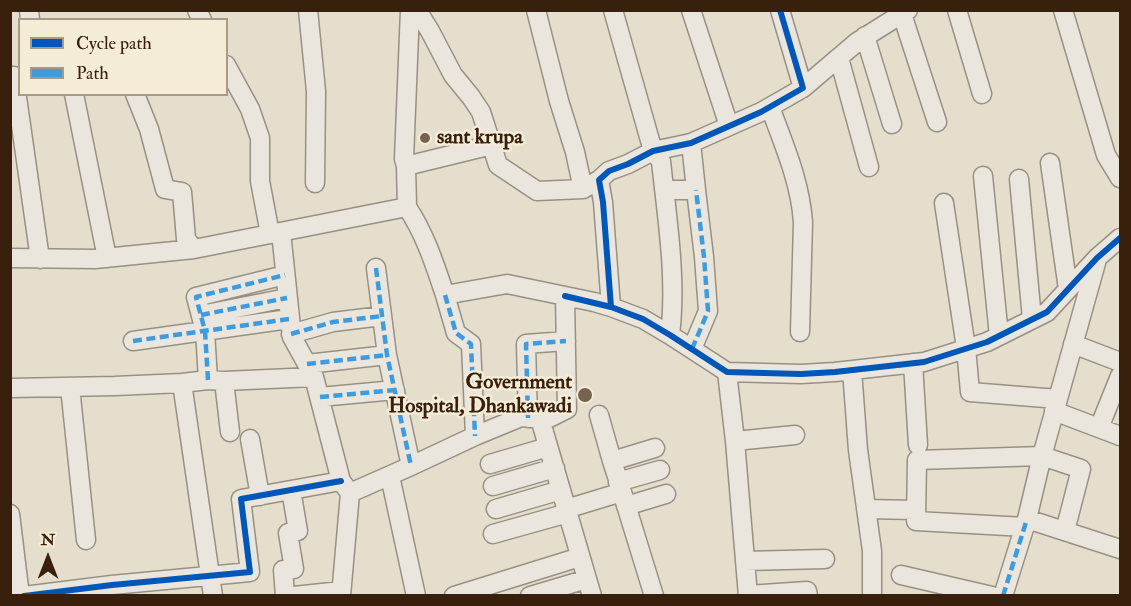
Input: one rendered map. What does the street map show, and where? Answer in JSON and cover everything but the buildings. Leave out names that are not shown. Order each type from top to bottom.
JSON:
[{"type":"street","points":[[308,10],[316,91],[315,183]]},
{"type":"street","points":[[410,10],[404,159],[407,207],[429,249],[456,333],[471,344],[475,436]]},
{"type":"street","points":[[417,10],[453,75],[481,112],[498,165],[537,191],[591,184],[609,171],[654,152],[690,142],[770,107],[803,88],[865,36],[905,12],[937,122]]},
{"type":"street","points":[[536,10],[559,101],[575,152],[603,202],[611,307]]},
{"type":"street","points":[[613,10],[654,152],[661,161],[671,252],[673,310],[670,335]]},
{"type":"street","points":[[691,10],[729,126]]},
{"type":"street","points":[[780,10],[803,88]]},
{"type":"street","points":[[957,10],[982,94]]},
{"type":"street","points":[[1047,10],[1071,37]]},
{"type":"street","points":[[1063,10],[1106,155],[1120,178]]},
{"type":"street","points":[[865,36],[892,124]]},
{"type":"street","points":[[839,58],[869,167]]},
{"type":"street","points":[[228,69],[250,110],[260,138],[260,181],[285,276],[290,327],[297,349],[311,371],[346,487],[341,593],[294,596]]},
{"type":"street","points":[[14,76],[40,259]]},
{"type":"street","points":[[74,96],[108,258]]},
{"type":"street","points":[[136,96],[149,129],[165,189],[182,192],[186,239],[194,249]]},
{"type":"street","points":[[770,107],[791,163],[802,208],[800,332]]},
{"type":"street","points":[[690,142],[705,257],[708,311],[692,349]]},
{"type":"street","points":[[406,166],[492,145]]},
{"type":"street","points":[[1050,163],[1068,289]]},
{"type":"street","points":[[982,176],[999,336]]},
{"type":"street","points":[[1019,179],[1032,319]]},
{"type":"street","points":[[664,190],[696,190]]},
{"type":"street","points":[[944,202],[966,348],[970,392],[1056,405],[1099,428],[1120,436]]},
{"type":"street","points":[[10,258],[108,258],[194,249],[407,207]]},
{"type":"street","points":[[445,295],[507,284],[611,307],[643,319],[727,372],[801,374],[852,370],[924,362],[987,342],[1047,312],[1097,258],[1120,238]]},
{"type":"street","points":[[1003,596],[1026,523],[1042,456],[1097,258]]},
{"type":"street","points":[[376,268],[387,355],[411,466]]},
{"type":"street","points":[[230,432],[196,297],[285,276]]},
{"type":"street","points":[[10,514],[12,542],[22,596],[250,572],[241,499],[291,490],[346,487],[390,476],[521,417],[535,420],[567,409],[566,297]]},
{"type":"street","points":[[133,341],[287,298]]},
{"type":"street","points":[[203,323],[290,327],[381,316]]},
{"type":"street","points":[[530,596],[589,587],[555,468],[535,420],[526,344],[566,341]]},
{"type":"street","points":[[1073,344],[1120,362]]},
{"type":"street","points":[[10,388],[182,383],[311,371],[387,355]]},
{"type":"street","points":[[913,363],[918,445]]},
{"type":"street","points":[[852,370],[858,450],[872,550],[872,596]]},
{"type":"street","points":[[727,372],[748,595],[807,591],[807,596]]},
{"type":"street","points":[[1099,428],[1120,376]]},
{"type":"street","points":[[182,383],[213,596]]},
{"type":"street","points":[[70,387],[86,540]]},
{"type":"street","points":[[320,397],[395,390]]},
{"type":"street","points":[[599,415],[654,596]]},
{"type":"street","points":[[735,441],[795,435]]},
{"type":"street","points":[[250,439],[260,496]]},
{"type":"street","points":[[490,464],[548,447]]},
{"type":"street","points":[[612,461],[655,448]]},
{"type":"street","points":[[1065,531],[1081,469],[1042,456],[917,460],[916,521],[1026,523],[1065,531],[1120,549]]},
{"type":"street","points":[[493,486],[555,468]]},
{"type":"street","points":[[493,534],[622,493],[660,470]]},
{"type":"street","points":[[390,476],[416,596]]},
{"type":"street","points":[[285,596],[283,570],[294,569],[288,533],[297,531],[291,490]]},
{"type":"street","points":[[496,509],[561,490]]},
{"type":"street","points":[[622,493],[666,494]]},
{"type":"street","points":[[866,508],[916,510]]},
{"type":"street","points":[[454,596],[580,557]]},
{"type":"street","points":[[745,561],[825,559]]},
{"type":"street","points":[[780,560],[781,594]]},
{"type":"street","points":[[901,575],[942,590],[992,596]]},
{"type":"marked path","points":[[692,349],[708,311],[696,190]]},
{"type":"marked path","points":[[376,268],[387,355],[411,466]]},
{"type":"marked path","points":[[208,380],[205,331],[196,297],[285,275]]},
{"type":"marked path","points":[[445,295],[456,333],[471,344],[475,436]]},
{"type":"marked path","points":[[201,315],[287,298]]},
{"type":"marked path","points":[[291,334],[333,322],[382,316]]},
{"type":"marked path","points":[[133,341],[289,319]]},
{"type":"marked path","points":[[528,418],[526,344],[566,341]]},
{"type":"marked path","points":[[307,364],[387,355]]},
{"type":"marked path","points":[[320,397],[395,390]]},
{"type":"marked path","points":[[1003,596],[1027,519]]},
{"type":"cycle path","points":[[611,307],[603,202],[599,180],[609,171],[653,151],[691,143],[761,112],[803,88],[780,10]]},
{"type":"cycle path","points":[[565,296],[611,307],[643,319],[727,372],[801,374],[835,372],[924,362],[987,342],[1047,312],[1097,258],[1120,238]]},
{"type":"cycle path","points":[[24,596],[250,572],[241,499],[341,481]]},
{"type":"place","name":"sant krupa","points":[[425,138]]},
{"type":"place","name":"Government Hospital, Dhankawadi","points":[[585,395]]}]
